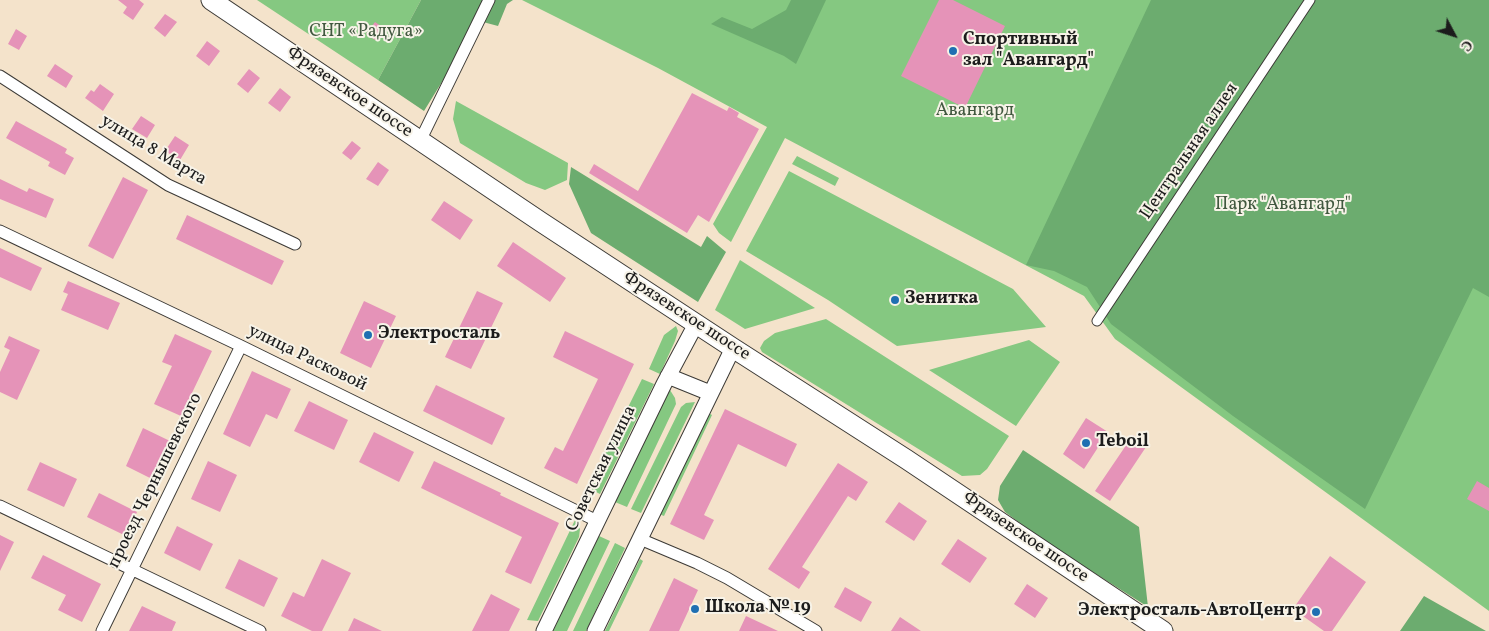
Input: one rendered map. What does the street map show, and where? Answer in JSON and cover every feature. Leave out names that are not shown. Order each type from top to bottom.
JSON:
[{"type":"highway","name":"Фрязевское шоссе","points":[[211,0],[696,324],[914,464],[1163,631]]},
{"type":"main road","name":"Советская улица","points":[[544,631],[668,376],[696,324]]},
{"type":"main road","points":[[596,631],[733,348]]},
{"type":"main road","points":[[668,376],[710,394]]},
{"type":"street","points":[[420,141],[489,0]]},
{"type":"street","name":"Центральная аллея","points":[[1097,321],[1310,0]]},
{"type":"street","name":"улица 8 Марта","points":[[0,76],[168,185],[295,244]]},
{"type":"street","name":"улица Расковой","points":[[0,231],[597,521]]},
{"type":"street","name":"проезд Чернышевского","points":[[102,631],[240,346]]},
{"type":"street","points":[[0,506],[260,631]]},
{"type":"street","points":[[640,539],[727,578],[816,631]]},
{"type":"green space","name":"СНТ «Радуга»","points":[[257,0],[421,0],[378,80]]},
{"type":"green space","points":[[421,0],[483,0],[453,64],[424,111],[378,80]]},
{"type":"green space","points":[[494,0],[513,0],[507,4],[498,26],[483,22]]},
{"type":"green space","name":"Парк \"Авангард\"","points":[[522,0],[1489,0],[1489,611],[1115,339],[1084,296],[785,138],[731,242],[719,233],[713,224],[767,127],[658,68]]},
{"type":"green space","points":[[791,0],[826,0],[796,64],[784,56],[711,24],[722,17],[752,29],[786,10]]},
{"type":"green space","name":"Парк \"Авангард\"","points":[[1151,0],[1489,0],[1489,297],[1473,288],[1365,509],[1233,416],[1111,324],[1087,287],[1054,271],[1026,265]]},
{"type":"green space","points":[[456,101],[568,163],[567,180],[545,190],[526,183],[460,143],[453,119]]},
{"type":"green space","points":[[797,156],[839,178],[835,186],[792,164]]},
{"type":"green space","points":[[571,167],[701,247],[707,236],[726,252],[698,302],[591,233],[569,184]]},
{"type":"green space","points":[[789,171],[1013,289],[1046,327],[897,346],[828,300],[746,251]]},
{"type":"green space","points":[[740,260],[815,308],[745,329],[715,310]]},
{"type":"green space","points":[[826,319],[1009,436],[987,469],[980,475],[962,476],[762,352],[760,348],[764,341],[775,333]]},
{"type":"green space","points":[[676,326],[678,331],[675,341],[660,374],[649,369],[664,335]]},
{"type":"green space","points":[[1029,340],[1060,362],[1016,426],[929,370]]},
{"type":"green space","points":[[642,379],[654,384],[600,494],[588,488]]},
{"type":"green space","points":[[670,390],[676,404],[627,507],[615,502],[666,394]]},
{"type":"green space","points":[[695,402],[641,513],[631,509],[681,407],[686,403]]},
{"type":"green space","points":[[707,412],[712,415],[664,516],[659,514]]},
{"type":"green space","points":[[1023,450],[1139,527],[1148,607],[1044,541],[1005,512],[998,500],[1000,486]]},
{"type":"green space","points":[[575,520],[580,529],[579,537],[538,621],[527,620]]},
{"type":"green space","points":[[599,536],[610,541],[567,631],[553,631]]},
{"type":"green space","points":[[615,543],[625,548],[586,631],[573,631]]},
{"type":"green space","points":[[640,559],[643,561],[609,631],[605,631]]},
{"type":"green space","points":[[1424,596],[1486,631],[1400,631]]},
{"type":"building","points":[[118,0],[139,0],[144,4],[133,20],[123,13],[127,7]]},
{"type":"building","name":"Спортивный зал \"Авангард\"","points":[[939,0],[953,0],[1005,26],[965,108],[901,76]]},
{"type":"building","points":[[165,14],[177,22],[165,37],[154,28]]},
{"type":"building","points":[[375,22],[384,28],[375,40],[366,34]]},
{"type":"building","points":[[16,29],[27,36],[19,50],[8,44]]},
{"type":"building","points":[[207,41],[220,51],[209,66],[196,56]]},
{"type":"building","points":[[55,64],[73,76],[66,88],[47,76]]},
{"type":"building","points":[[249,69],[260,78],[248,93],[237,84]]},
{"type":"building","points":[[100,84],[114,94],[103,111],[85,98],[91,90],[94,92]]},
{"type":"building","points":[[280,88],[291,97],[280,112],[268,103]]},
{"type":"building","points":[[692,93],[727,111],[729,107],[739,113],[737,117],[759,129],[709,222],[698,215],[687,233],[589,173],[594,164],[638,191]]},
{"type":"building","points":[[141,116],[155,125],[147,138],[132,129]]},
{"type":"building","points":[[16,121],[67,149],[65,153],[74,158],[65,175],[48,166],[50,162],[6,138]]},
{"type":"building","points":[[175,136],[189,145],[180,160],[165,151]]},
{"type":"building","points":[[352,141],[361,148],[351,160],[342,153]]},
{"type":"building","points":[[378,162],[389,170],[378,186],[366,179]]},
{"type":"building","points":[[123,177],[148,190],[113,259],[88,246]]},
{"type":"building","points":[[0,179],[27,192],[29,188],[54,199],[46,218],[0,199]]},
{"type":"building","points":[[444,201],[473,220],[460,240],[431,220]]},
{"type":"building","points":[[187,215],[284,261],[272,285],[176,239]]},
{"type":"building","points":[[513,242],[566,278],[550,302],[497,266]]},
{"type":"building","points":[[0,248],[42,268],[31,291],[0,277]]},
{"type":"building","points":[[68,281],[120,303],[108,330],[61,310],[68,294],[63,292]]},
{"type":"building","points":[[477,291],[503,303],[471,369],[445,357]]},
{"type":"building","name":"Электросталь","points":[[364,301],[396,316],[371,368],[340,353]]},
{"type":"building","points":[[565,331],[634,364],[577,484],[544,468],[555,447],[563,451],[598,379],[553,357]]},
{"type":"building","points":[[175,334],[212,351],[181,416],[154,404],[172,366],[162,362]]},
{"type":"building","points":[[9,336],[40,350],[17,400],[0,392],[0,372],[10,350],[4,347]]},
{"type":"building","points":[[252,371],[291,389],[277,419],[266,414],[250,447],[223,434]]},
{"type":"building","points":[[436,385],[505,418],[492,445],[423,411]]},
{"type":"building","points":[[309,401],[348,420],[334,450],[294,431]]},
{"type":"building","points":[[725,409],[797,444],[786,467],[738,444],[704,515],[714,520],[704,540],[670,524]]},
{"type":"building","points":[[1086,418],[1108,432],[1084,469],[1063,454]]},
{"type":"building","points":[[143,428],[170,441],[152,479],[126,466]]},
{"type":"building","points":[[374,432],[414,452],[399,482],[359,462]]},
{"type":"building","points":[[1133,435],[1148,444],[1110,501],[1095,491]]},
{"type":"building","points":[[208,461],[237,475],[220,512],[191,499]]},
{"type":"building","points":[[434,461],[559,523],[531,584],[505,572],[522,537],[421,488]]},
{"type":"building","points":[[40,462],[77,479],[64,507],[27,490]]},
{"type":"building","points":[[838,463],[868,482],[856,501],[848,496],[802,567],[810,572],[799,589],[768,569]]},
{"type":"building","points":[[1477,481],[1489,488],[1489,511],[1467,499]]},
{"type":"building","points":[[99,493],[137,512],[126,536],[87,517]]},
{"type":"building","points":[[899,502],[927,521],[914,541],[885,522]]},
{"type":"building","points":[[177,526],[213,544],[200,571],[164,553]]},
{"type":"building","points":[[0,535],[14,542],[0,571]]},
{"type":"building","points":[[958,539],[987,558],[970,583],[941,564]]},
{"type":"building","points":[[43,555],[101,584],[82,622],[58,610],[66,595],[31,578]]},
{"type":"building","points":[[1330,556],[1366,582],[1332,631],[1324,631],[1293,609]]},
{"type":"building","points":[[239,559],[278,578],[264,607],[225,588]]},
{"type":"building","points":[[322,559],[351,573],[322,631],[312,631],[281,616],[293,592],[304,597]]},
{"type":"building","points":[[674,578],[698,590],[679,631],[649,631]]},
{"type":"building","points":[[1027,584],[1048,598],[1035,618],[1014,604]]},
{"type":"building","points":[[845,587],[872,602],[861,622],[834,607]]},
{"type":"building","points":[[491,594],[520,609],[509,631],[472,631]]},
{"type":"building","points":[[142,606],[176,622],[172,631],[129,631]]},
{"type":"building","points":[[746,616],[778,631],[739,631]]},
{"type":"building","points":[[900,617],[921,631],[891,631]]},
{"type":"building","points":[[354,618],[382,631],[348,631]]},
{"type":"place","name":"Спортивный зал \"Авангард\"","points":[[953,51]]},
{"type":"place","name":"Зенитка","points":[[895,300]]},
{"type":"place","name":"Электросталь","points":[[368,335]]},
{"type":"place","name":"Teboil","points":[[1086,443]]},
{"type":"place","name":"Школа № 19","points":[[695,609]]},
{"type":"place","name":"Электросталь-АвтоЦентр","points":[[1316,612]]},
{"type":"park label","name":"Авангард","points":[[975,112]]}]
